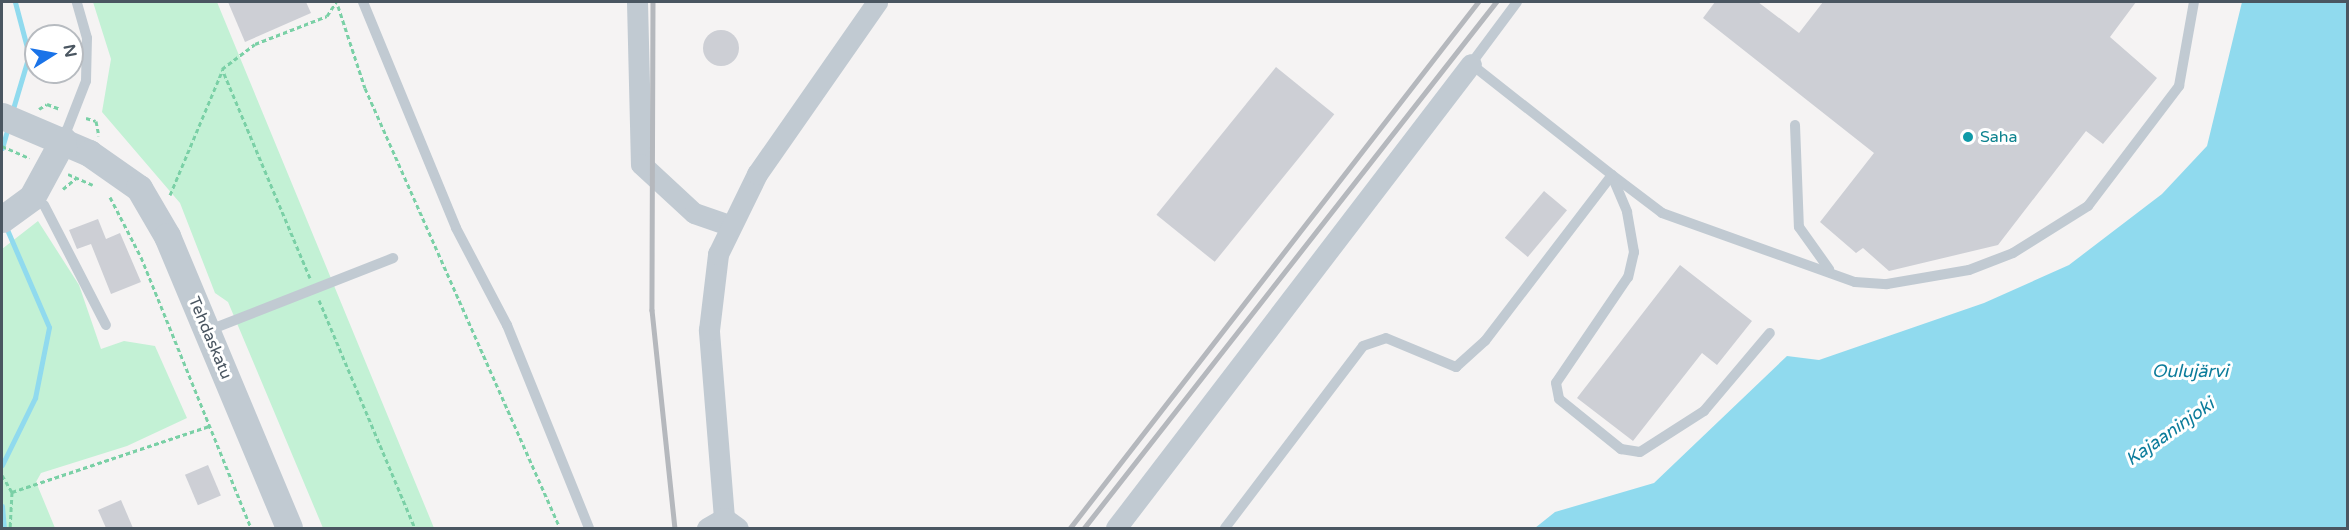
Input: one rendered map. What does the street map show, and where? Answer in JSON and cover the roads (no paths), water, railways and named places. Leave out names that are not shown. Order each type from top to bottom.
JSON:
[{"type":"street","points":[[637,2],[641,164],[694,213],[731,226]]},
{"type":"street","points":[[723,525],[709,330],[718,254],[768,157],[877,2]]},
{"type":"street","points":[[1116,528],[1471,64]]},
{"type":"street","name":"Tehdaskatu","points":[[2,116],[63,140],[103,176],[139,188],[167,236],[290,528]]},
{"type":"street","points":[[2,219],[32,197],[63,140]]},
{"type":"lane","points":[[63,140],[86,81],[87,38],[77,2]]},
{"type":"lane","points":[[363,2],[456,228],[507,324],[589,528]]},
{"type":"lane","points":[[1517,2],[1471,64],[1662,213],[1830,269],[1855,282],[1923,280],[1969,270],[2057,229],[2088,206],[2179,86],[2194,2]]},
{"type":"lane","points":[[1795,125],[1799,227],[1830,269]]},
{"type":"lane","points":[[1612,175],[1627,212],[1634,252],[1628,277],[1556,383],[1559,399],[1621,449],[1640,452],[1704,411],[1770,333]]},
{"type":"lane","points":[[1225,528],[1363,346],[1386,338],[1456,367],[1485,341],[1612,175]]},
{"type":"lane","points":[[44,205],[106,325]]},
{"type":"lane","points":[[207,331],[393,258]]},
{"type":"water","name":"Oulujärvi","points":[[2242,2],[2347,2],[2347,528],[1535,528],[1555,512],[1654,483],[1787,356],[1819,360],[1984,303],[2069,265],[2162,194],[2207,146]]},
{"type":"waterway","points":[[12,112],[29,55],[15,2]]},
{"type":"waterway","points":[[2,148],[8,127]]},
{"type":"waterway","points":[[2,465],[35,398],[49,327],[5,225]]},
{"type":"waterway","points":[[2,506],[4,528]]},
{"type":"railway","points":[[653,2],[652,310],[675,528]]},
{"type":"railway","points":[[1070,528],[1478,2]]},
{"type":"railway","points":[[1084,528],[1496,2]]},
{"type":"place","name":"Saha","points":[[1968,137]]},
{"type":"water label","name":"Kajaaninjoki","points":[[2170,432]]}]
